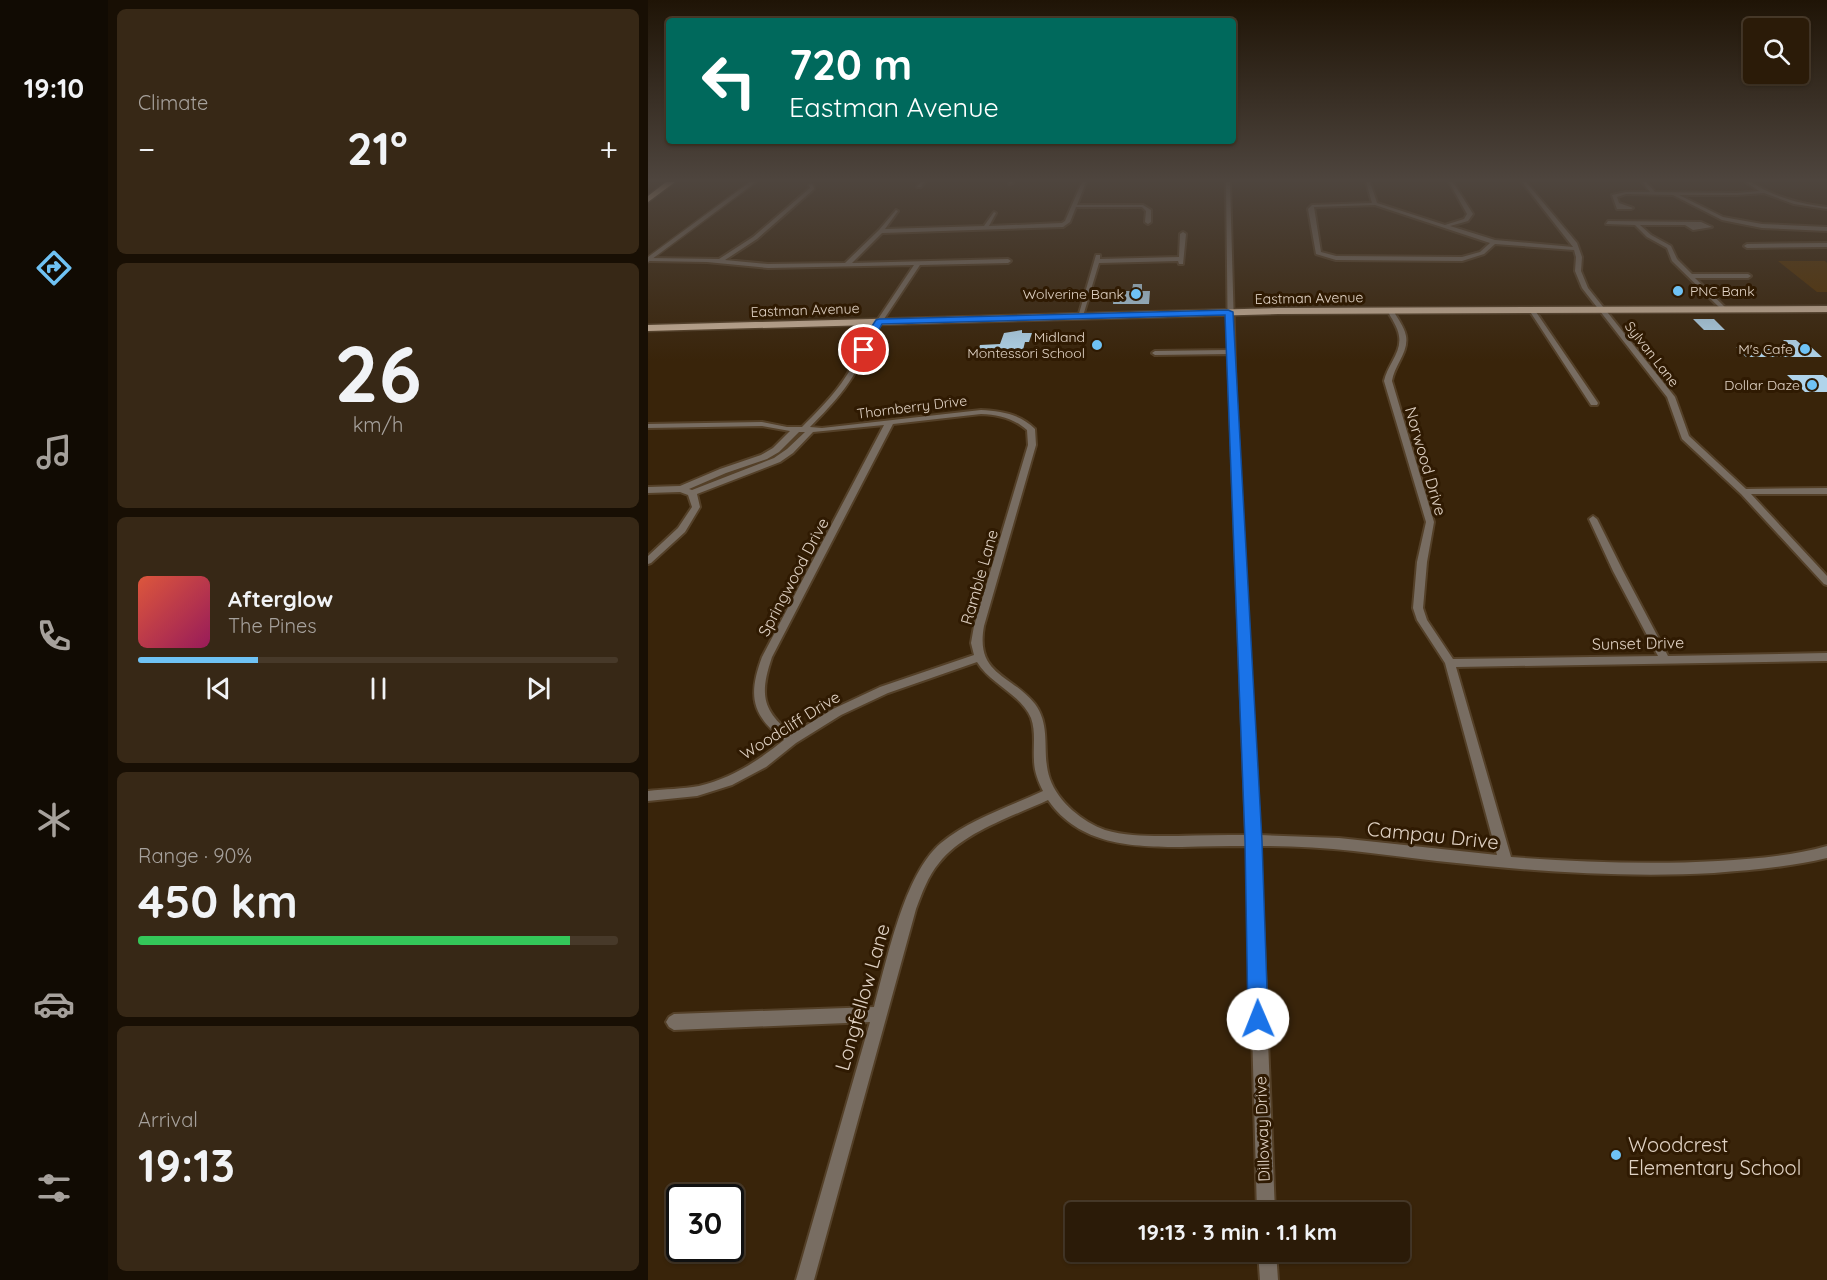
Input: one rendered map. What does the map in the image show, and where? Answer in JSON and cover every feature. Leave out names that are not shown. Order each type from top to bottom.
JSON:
[{"type":"main road","name":"Eastman Avenue","points":[[648,328],[1228,312],[1827,309]]},
{"type":"street","points":[[649,259],[672,242]]},
{"type":"street","points":[[720,261],[749,242]]},
{"type":"street","points":[[846,264],[870,242]]},
{"type":"street","points":[[1080,316],[1097,258],[1181,261],[1182,242]]},
{"type":"street","name":"Dilloway Drive","points":[[1228,242],[1228,312],[1254,841],[1258,1042],[1266,1202]]},
{"type":"street","points":[[1316,242],[1317,250],[1322,256],[1336,258],[1462,259],[1482,253],[1494,242],[1577,249]]},
{"type":"street","points":[[1571,242],[1577,249]]},
{"type":"street","points":[[1659,242],[1669,247],[1674,260],[1725,310]]},
{"type":"street","points":[[1747,246],[1827,245]]},
{"type":"street","name":"Sylvan Lane","points":[[1577,249],[1580,278],[1602,310],[1671,397],[1685,437],[1744,492],[1827,582]]},
{"type":"street","points":[[649,259],[720,261],[768,266],[1008,261]]},
{"type":"street","points":[[648,490],[681,489],[693,493],[713,483],[777,460],[790,451],[803,430],[842,385],[862,357],[865,343],[918,263]]},
{"type":"street","points":[[1691,276],[1749,276]]},
{"type":"street","name":"Norwood Drive","points":[[1390,310],[1400,327],[1403,339],[1401,352],[1389,370],[1388,381],[1430,522],[1422,562],[1418,608],[1422,620],[1450,663],[1506,862]]},
{"type":"street","points":[[1532,310],[1594,403]]},
{"type":"street","points":[[1155,353],[1231,352]]},
{"type":"street","name":"Thornberry Drive","points":[[648,426],[762,424],[803,430],[889,424],[981,412],[1004,414],[1023,421]]},
{"type":"street","name":"Ramble Lane","points":[[979,657],[976,645],[979,626],[1032,445],[1031,429],[1023,421]]},
{"type":"street","name":"Springwood Drive","points":[[792,740],[773,726],[764,713],[759,698],[759,677],[889,424]]},
{"type":"street","points":[[681,489],[764,457],[803,430]]},
{"type":"street","points":[[1744,492],[1827,491]]},
{"type":"street","points":[[648,561],[691,518],[696,507],[693,493]]},
{"type":"street","points":[[1593,519],[1665,660]]},
{"type":"street","points":[[979,657],[988,669],[1029,705],[1036,716],[1040,729],[1040,776],[1050,793]]},
{"type":"street","name":"Woodcliff Drive","points":[[648,796],[697,791],[728,782],[762,764],[792,740],[837,712],[884,690],[979,657]]},
{"type":"street","name":"Sunset Drive","points":[[1450,663],[1827,657]]},
{"type":"street","name":"Campau Drive","points":[[1050,793],[1068,812],[1091,830],[1121,838],[1154,841],[1308,841],[1506,862],[1624,870],[1696,869],[1764,863],[1827,852]]},
{"type":"street","name":"Longfellow Lane","points":[[805,1280],[909,909],[921,878],[937,855],[960,837],[1050,793]]},
{"type":"street","points":[[674,1022],[879,1014]]},
{"type":"street","points":[[1268,1262],[1269,1280]]},
{"type":"shaded area","points":[[1778,261],[1825,261],[1827,263],[1827,292],[1817,292]]},
{"type":"building","name":"Wolverine Bank","points":[[1133,284],[1142,284],[1142,291],[1150,291],[1149,304],[1113,304],[1114,291],[1132,291]]},
{"type":"building","points":[[1693,319],[1714,319],[1725,330],[1704,330]]},
{"type":"building","points":[[1022,330],[1022,333],[1032,333],[1029,342],[1025,342],[1023,350],[1018,350],[1017,353],[994,353],[993,357],[976,357],[980,345],[1000,344],[1004,333]]},
{"type":"building","points":[[1783,340],[1796,340],[1804,347],[1811,347],[1822,357],[1746,357],[1736,347],[1790,347]]},
{"type":"building","name":"Dollar Daze","points":[[1787,375],[1823,375],[1827,378],[1827,392],[1805,392]]},
{"type":"place","name":"PNC Bank","points":[[1678,291]]},
{"type":"place","name":"Wolverine Bank","points":[[1136,294]]},
{"type":"place","name":"Midland Montessori School","points":[[1097,345]]},
{"type":"place","name":"M's Cafe","points":[[1805,349]]},
{"type":"place","name":"Dollar Daze","points":[[1812,385]]},
{"type":"place","name":"Woodcrest Elementary School","points":[[1616,1155]]},
{"type":"route","points":[[864,350],[865,343],[879,321],[1228,312],[1254,841],[1258,1019]]}]
